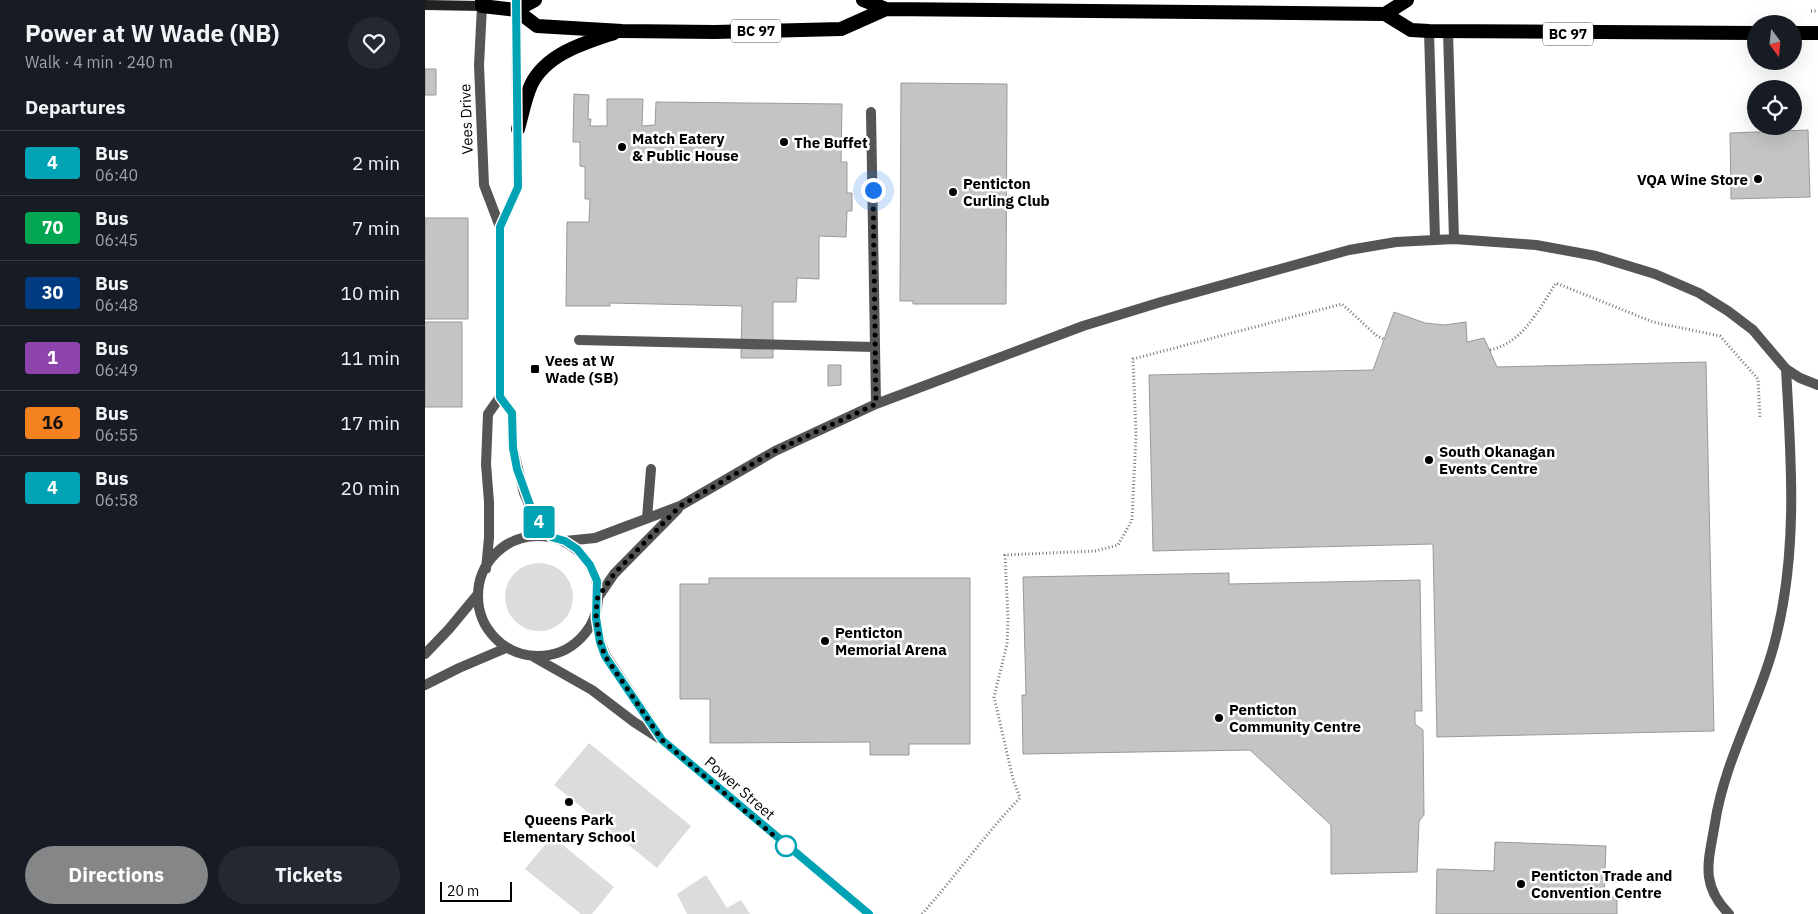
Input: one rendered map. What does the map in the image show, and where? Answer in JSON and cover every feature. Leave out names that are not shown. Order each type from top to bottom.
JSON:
[{"type":"highway","points":[[482,3],[516,5],[535,0]]},
{"type":"highway","name":"BC 97","points":[[863,0],[886,9],[1385,14],[1411,30],[1429,31],[1747,33]]},
{"type":"highway","points":[[1385,14],[1407,0]]},
{"type":"highway","name":"BC 97","points":[[516,5],[537,26],[622,31],[841,29],[886,9]]},
{"type":"highway","points":[[517,129],[532,84],[545,66],[582,44],[622,31]]},
{"type":"highway","points":[[1803,33],[1818,33]]},
{"type":"main road","points":[[425,5],[482,3]]},
{"type":"street","name":"Vees Drive","points":[[482,3],[479,65],[484,184],[500,227],[500,397],[488,414],[486,464],[489,538],[486,569]]},
{"type":"street","name":"Vees Drive","points":[[500,227],[518,187],[516,5]]},
{"type":"street","points":[[1429,31],[1435,239]]},
{"type":"street","points":[[1448,31],[1454,239]]},
{"type":"street","points":[[871,112],[876,404]]},
{"type":"street","points":[[565,541],[595,538],[680,506],[775,451],[876,404],[1074,329],[1161,302],[1349,250],[1396,242],[1454,239],[1489,240],[1536,245],[1596,256],[1655,274],[1699,293],[1728,311],[1753,330],[1786,369],[1799,378],[1818,384]]},
{"type":"street","points":[[579,340],[875,347]]},
{"type":"street","points":[[1729,914],[1712,896],[1707,869],[1719,797],[1762,686],[1777,634],[1785,593],[1791,517],[1786,369]]},
{"type":"street","points":[[500,397],[512,413],[513,448],[524,493],[534,516],[551,537]]},
{"type":"street","points":[[647,518],[651,469]]},
{"type":"street","points":[[597,599],[614,574],[680,506]]},
{"type":"street","points":[[425,654],[449,629],[477,594],[486,569],[495,556],[510,545],[524,539],[551,537],[565,541],[577,549],[590,565],[597,581],[596,618],[571,645],[553,654],[532,656],[506,648],[488,632],[479,612],[477,594]]},
{"type":"street","name":"Power Street","points":[[596,618],[600,642],[605,656],[662,740]]},
{"type":"street","points":[[425,685],[506,648]]},
{"type":"street","name":"Power Street","points":[[532,656],[592,690],[633,722],[662,740],[869,914]]},
{"type":"path","points":[[1811,11],[1818,11]]},
{"type":"path","points":[[1490,350],[1498,348],[1525,330],[1556,283],[1653,322],[1720,336],[1758,379],[1760,418]]},
{"type":"path","points":[[922,914],[953,879],[998,821],[1020,798],[1013,779],[994,698],[1007,644],[1009,618],[1005,555],[1095,551],[1118,545],[1132,520],[1136,434],[1133,360],[1342,304],[1377,336],[1384,339]]},
{"type":"shaded area","points":[[532,563],[546,563],[558,568],[568,578],[573,590],[573,604],[568,616],[558,626],[546,631],[532,631],[520,626],[510,616],[505,604],[505,590],[510,578],[520,568]]},
{"type":"shaded area","points":[[589,743],[691,826],[657,868],[554,785]]},
{"type":"shaded area","points":[[552,836],[614,887],[592,914],[581,914],[525,869]]},
{"type":"shaded area","points":[[706,875],[727,908],[741,900],[750,914],[687,914],[677,894]]},
{"type":"building","points":[[425,69],[436,69],[436,95],[425,95]]},
{"type":"building","name":"Penticton Curling Club","points":[[901,83],[1007,84],[1006,304],[913,304],[913,301],[900,301]]},
{"type":"building","points":[[574,94],[589,95],[588,119],[591,119],[590,126],[607,126],[607,99],[643,99],[642,126],[655,125],[656,102],[842,104],[841,162],[847,162],[847,193],[852,193],[852,211],[847,211],[846,237],[819,236],[819,279],[797,278],[796,302],[773,302],[773,358],[741,358],[742,306],[610,303],[610,306],[566,306],[567,222],[589,222],[590,199],[585,199],[585,167],[580,166],[580,142],[573,142]]},
{"type":"building","points":[[1802,130],[1808,130],[1810,197],[1731,199],[1730,133],[1747,132],[1747,135],[1802,135]]},
{"type":"building","points":[[425,218],[468,218],[468,319],[425,319]]},
{"type":"building","name":"South Okanagan Events Centre","points":[[1394,312],[1425,323],[1444,325],[1466,322],[1467,342],[1484,338],[1497,367],[1706,362],[1714,731],[1437,737],[1433,544],[1153,551],[1149,375],[1373,370]]},
{"type":"building","points":[[425,322],[462,322],[462,407],[425,407]]},
{"type":"building","points":[[828,365],[841,365],[841,385],[828,386]]},
{"type":"building","name":"Penticton Community Centre","points":[[1229,573],[1229,584],[1420,580],[1422,711],[1415,711],[1415,724],[1423,730],[1424,815],[1419,821],[1417,872],[1331,874],[1331,825],[1250,750],[1023,754],[1022,695],[1026,695],[1023,577]]},
{"type":"building","name":"Penticton Memorial Arena","points":[[709,578],[970,578],[970,744],[909,744],[909,755],[870,755],[870,742],[710,743],[710,699],[680,699],[680,584],[709,584]]},
{"type":"building","name":"Penticton Trade and Convention Centre","points":[[1495,842],[1606,846],[1604,897],[1617,897],[1617,914],[1436,914],[1437,869],[1494,871]]},
{"type":"bus line","name":"4","points":[[516,0],[518,187],[500,227],[500,397],[512,413],[513,448],[524,493],[534,516],[551,537],[565,541],[577,549],[590,565],[597,581],[596,618],[600,642],[605,656],[662,740],[771,834],[869,914]]},
{"type":"place","name":"The Buffet","points":[[784,142]]},
{"type":"place","name":"Match Eatery & Public House","points":[[622,147]]},
{"type":"place","name":"VQA Wine Store","points":[[1758,179]]},
{"type":"place","name":"Penticton Curling Club","points":[[953,192]]},
{"type":"place","name":"Vees at W Wade (SB)","points":[[535,369]]},
{"type":"place","name":"South Okanagan Events Centre","points":[[1429,460]]},
{"type":"place","name":"Penticton Memorial Arena","points":[[825,641]]},
{"type":"place","name":"Penticton Community Centre","points":[[1219,718]]},
{"type":"place","name":"Queens Park Elementary School","points":[[569,802]]},
{"type":"place","name":"Penticton Trade and Convention Centre","points":[[1521,884]]},
{"type":"route","points":[[786,846],[662,740],[605,656],[600,642],[596,618],[597,599],[614,574],[680,506],[775,451],[876,404],[873,190]]}]
